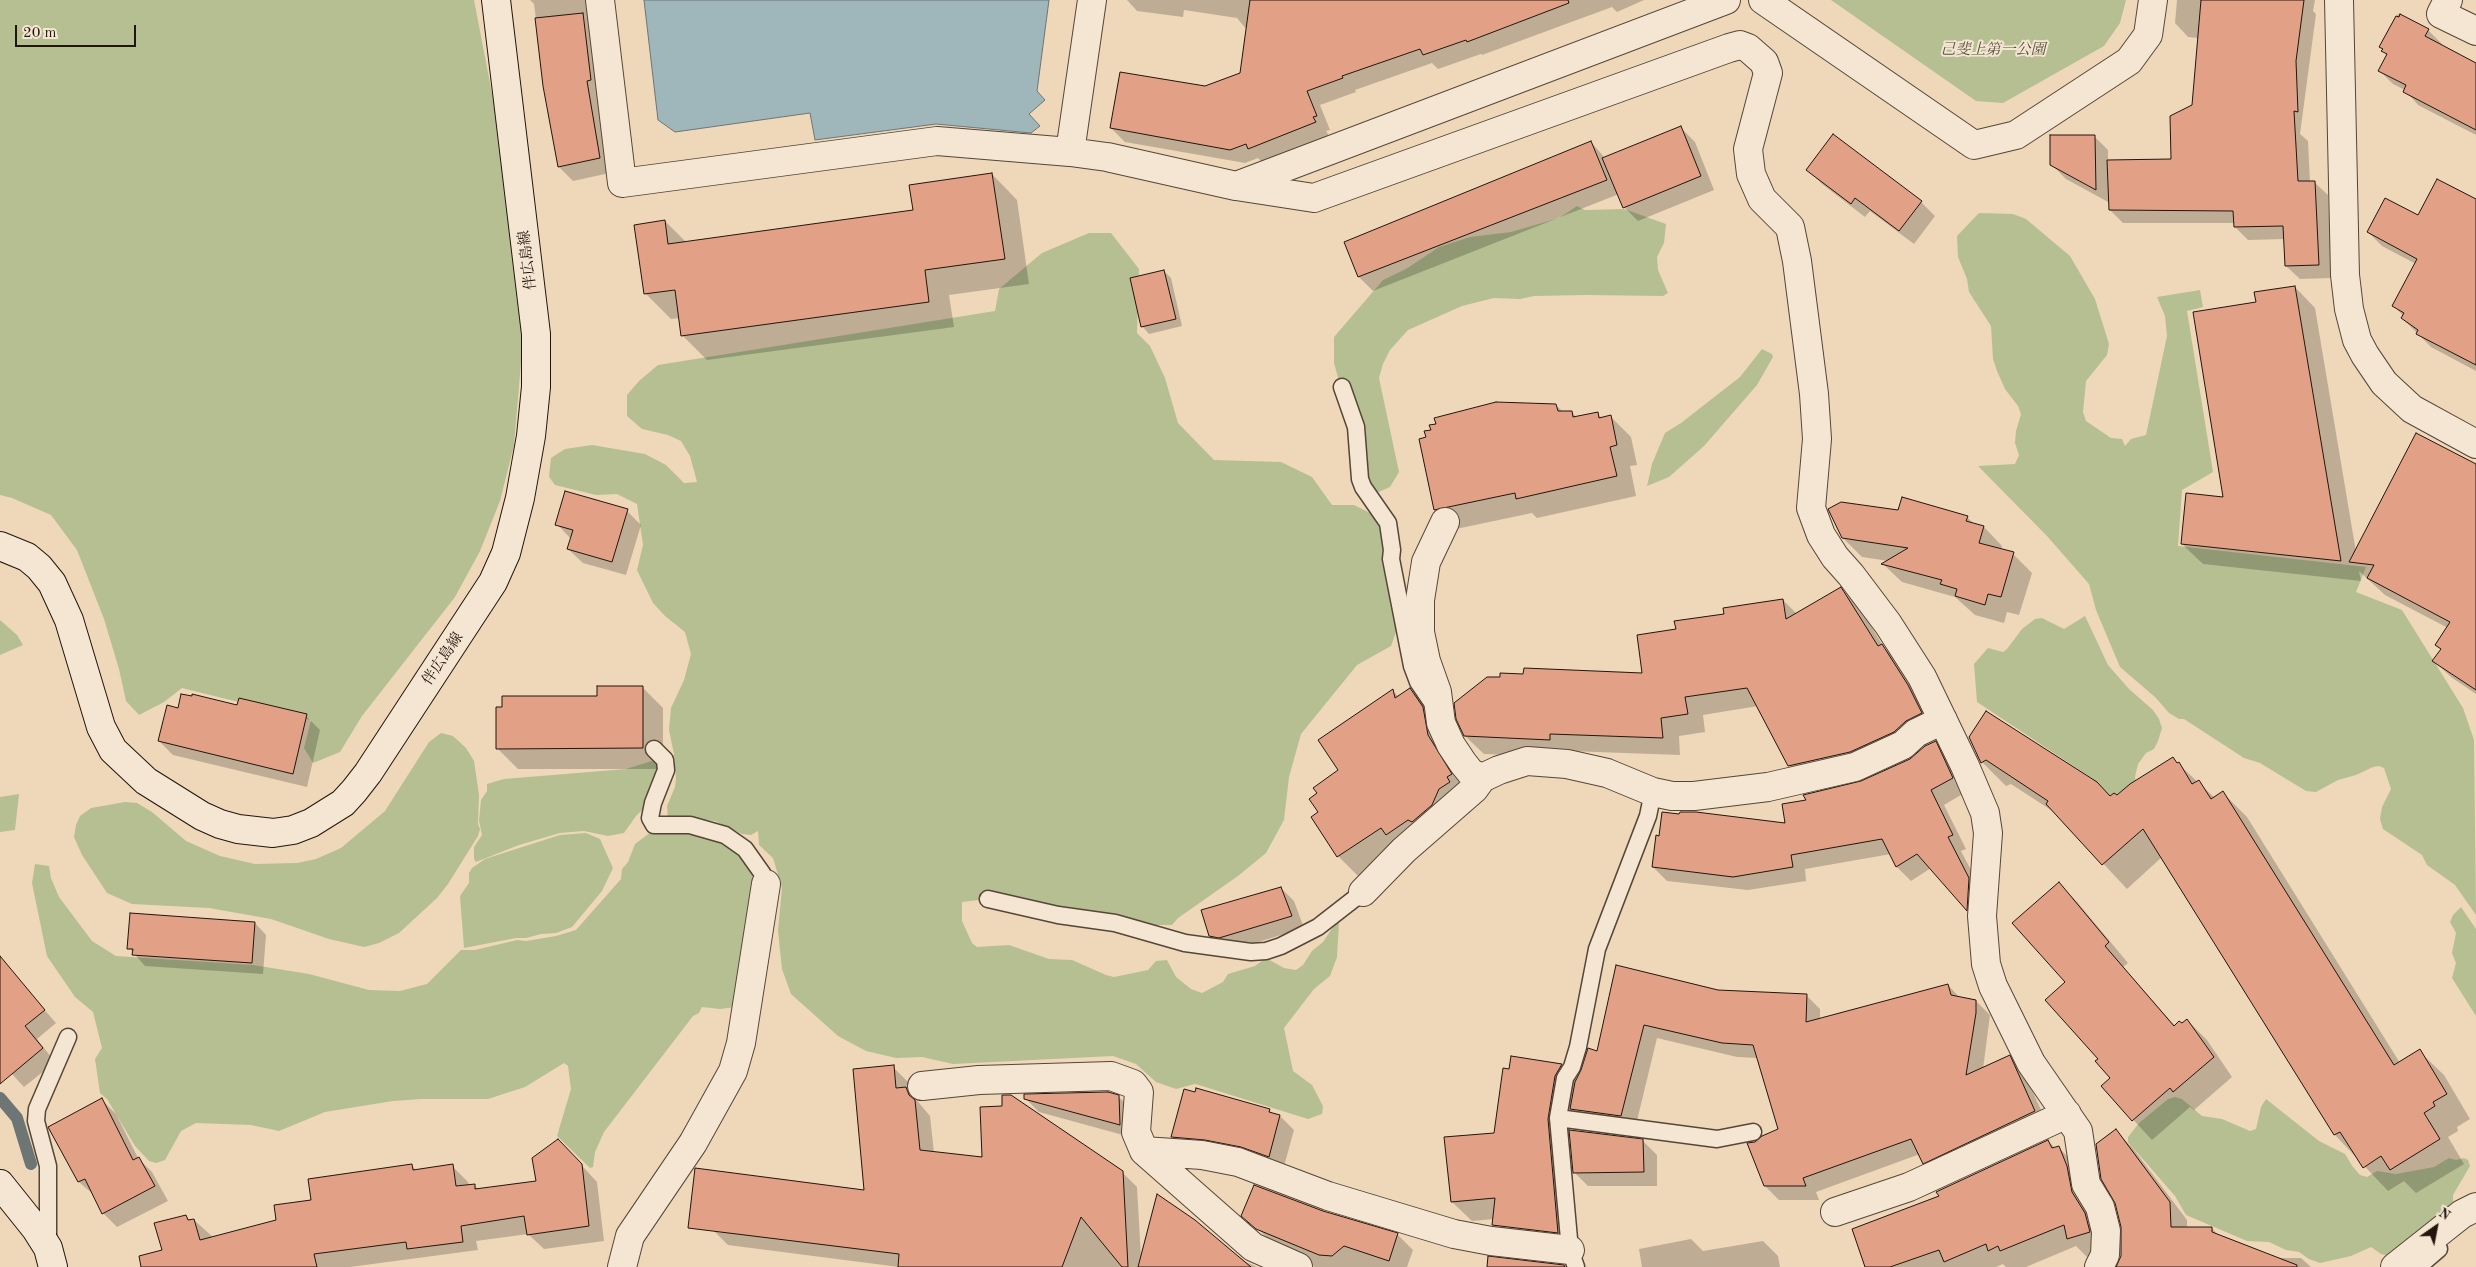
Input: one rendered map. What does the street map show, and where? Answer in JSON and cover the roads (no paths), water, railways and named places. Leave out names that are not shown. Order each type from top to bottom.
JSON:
[{"type":"street","name":"伴広島線","points":[[0,546],[27,557],[39,567],[52,583],[69,620],[101,727],[113,750],[146,781],[202,816],[220,824],[238,829],[273,833],[293,830],[311,824],[343,803],[354,791],[368,774],[493,582],[506,553],[520,498],[531,436],[536,386],[536,334],[496,0]]},
{"type":"street","points":[[600,0],[622,183],[937,141],[1070,152],[1107,158],[1236,186],[1314,198],[1729,48],[1740,45],[1748,48],[1764,62],[1768,73],[1748,149],[1751,174],[1762,199],[1790,226],[1797,261],[1814,394],[1817,439],[1811,508],[1821,535],[1835,558],[1852,576],[1888,624],[1922,677],[1985,813],[1988,833],[1982,916],[1986,964],[1993,986],[2031,1062],[2078,1131],[2086,1184],[2100,1207],[2106,1231],[2105,1255],[2099,1267]]},
{"type":"street","points":[[1070,152],[1092,0]]},
{"type":"street","points":[[1236,186],[1726,0]]},
{"type":"street","points":[[1763,0],[1974,145],[2016,135],[2129,62],[2148,34],[2153,0]]},
{"type":"street","points":[[2339,0],[2345,275],[2349,309],[2357,340],[2364,355],[2384,383],[2412,409],[2476,444]]},
{"type":"street","points":[[2448,0],[2441,14],[2476,31]]},
{"type":"street","points":[[1445,522],[1426,562],[1420,600],[1420,632],[1440,710],[1441,723],[1451,745],[1471,773],[1482,778]]},
{"type":"street","points":[[1363,892],[1404,850],[1474,790],[1482,778],[1527,761],[1567,764],[1607,773],[1653,792],[1672,796],[1694,796],[1768,787],[1854,767],[1903,745],[1916,733],[1943,720]]},
{"type":"street","points":[[622,1267],[630,1236],[693,1143],[733,1071],[741,1043],[766,884]]},
{"type":"street","points":[[922,1086],[979,1080],[1110,1076],[1133,1084],[1139,1092],[1136,1132],[1144,1151],[1253,1248],[1298,1267]]},
{"type":"street","points":[[1835,1212],[1909,1187],[2067,1114]]},
{"type":"street","points":[[1144,1151],[1202,1156],[1238,1162],[1328,1196],[1454,1234],[1573,1258]]},
{"type":"street","points":[[0,1184],[36,1229],[50,1257]]},
{"type":"street","points":[[2395,1267],[2462,1214],[2476,1207]]},
{"type":"lane","points":[[1342,388],[1356,428],[1360,479],[1363,487],[1388,523],[1392,550],[1392,568],[1412,666],[1428,698],[1440,710]]},
{"type":"lane","points":[[654,749],[665,760],[666,770],[653,803],[650,818],[654,825],[690,825],[725,835],[745,849],[762,872],[766,884]]},
{"type":"lane","points":[[1573,1258],[1558,1118],[1565,1078],[1572,1067],[1578,1047],[1597,949],[1648,816],[1653,792]]},
{"type":"lane","points":[[988,899],[1058,915],[1115,923],[1185,943],[1251,952],[1266,951],[1281,946],[1318,926],[1363,892]]},
{"type":"lane","points":[[50,1257],[48,1166],[36,1121],[37,1109],[68,1037]]},
{"type":"lane","points":[[1558,1118],[1717,1139],[1753,1132]]},
{"type":"lane","points":[[2418,1267],[2465,1226],[2476,1223]]},
{"type":"water","points":[[644,0],[1049,0],[1037,91],[1045,100],[1029,114],[1040,126],[1031,133],[936,124],[815,140],[810,113],[675,132],[658,120]]},
{"type":"waterway","points":[[0,1098],[17,1118],[31,1164]]},
{"type":"park label","name":"己斐上第一公園","points":[[1993,50]]}]
